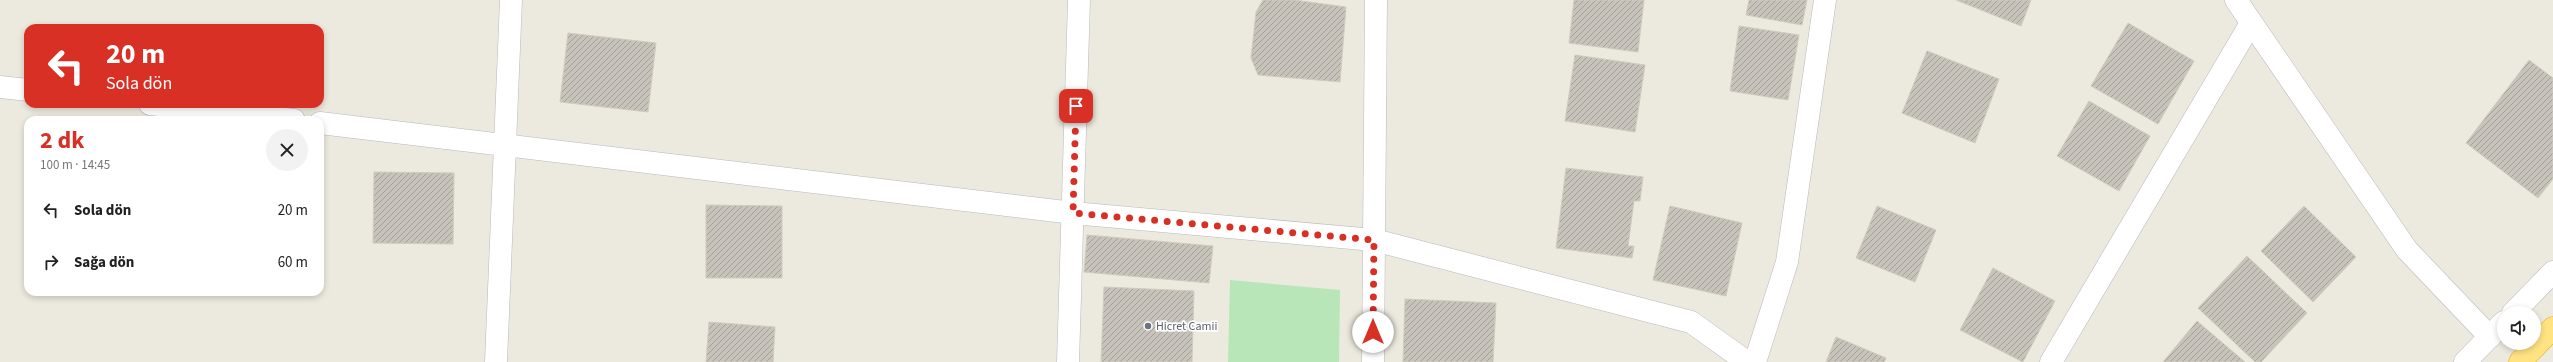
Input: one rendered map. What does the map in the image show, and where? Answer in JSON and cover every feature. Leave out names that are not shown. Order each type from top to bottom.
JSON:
[{"type":"highway","points":[[2520,362],[2553,328]]},
{"type":"street","points":[[496,362],[511,0]]},
{"type":"street","points":[[1068,362],[1079,0]]},
{"type":"street","points":[[1373,362],[1376,0]]},
{"type":"street","points":[[1755,362],[1787,262],[1825,0]]},
{"type":"street","points":[[2236,0],[2407,250],[2497,329],[2465,362]]},
{"type":"street","points":[[2051,362],[2251,23]]},
{"type":"street","points":[[0,87],[24,90]]},
{"type":"street","points":[[186,108],[258,116]]},
{"type":"street","points":[[324,123],[1073,213],[1374,240],[1691,322],[1747,362]]},
{"type":"street","points":[[2520,306],[2553,272]]},
{"type":"green space","points":[[1230,280],[1340,290],[1339,362],[1228,362]]},
{"type":"building","points":[[1263,0],[1294,0],[1346,7],[1340,82],[1258,75],[1251,58],[1256,12]]},
{"type":"building","points":[[1574,0],[1644,0],[1638,52],[1569,43]]},
{"type":"building","points":[[1749,0],[1807,0],[1802,25],[1746,15]]},
{"type":"building","points":[[1956,0],[2031,0],[2021,26]]},
{"type":"building","points":[[2128,23],[2194,61],[2158,124],[2091,86]]},
{"type":"building","points":[[1739,26],[1799,35],[1788,100],[1730,91]]},
{"type":"building","points":[[568,33],[656,43],[648,112],[560,102]]},
{"type":"building","points":[[1927,51],[1999,79],[1975,143],[1902,113]]},
{"type":"building","points":[[1575,55],[1645,65],[1635,132],[1565,121]]},
{"type":"building","points":[[2529,60],[2553,78],[2553,179],[2538,198],[2466,143]]},
{"type":"building","points":[[2089,101],[2150,136],[2119,191],[2057,156]]},
{"type":"building","points":[[1566,168],[1643,177],[1640,201],[1634,201],[1628,246],[1634,246],[1632,258],[1556,248]]},
{"type":"building","points":[[374,172],[454,173],[453,244],[373,243]]},
{"type":"building","points":[[706,205],[782,206],[782,278],[706,278]]},
{"type":"building","points":[[1670,206],[1742,223],[1726,296],[1653,280]]},
{"type":"building","points":[[1877,206],[1936,230],[1915,282],[1856,258]]},
{"type":"building","points":[[2304,206],[2356,257],[2313,302],[2261,251]]},
{"type":"building","points":[[1087,235],[1213,246],[1209,283],[1084,272]]},
{"type":"building","points":[[2247,256],[2307,313],[2261,362],[2255,362],[2198,308]]},
{"type":"building","points":[[1993,268],[2055,301],[2023,362],[1960,330]]},
{"type":"building","name":"Hicret Camii","points":[[1104,287],[1194,291],[1192,362],[1101,362]]},
{"type":"building","points":[[1405,299],[1496,303],[1493,362],[1403,362]]},
{"type":"building","points":[[2197,321],[2245,362],[2163,362]]},
{"type":"building","points":[[709,322],[775,327],[773,362],[706,362]]},
{"type":"building","points":[[1836,337],[1886,358],[1884,362],[1826,362]]},
{"type":"place","name":"Hicret Camii","points":[[1148,326]]},
{"type":"route","points":[[1076,106],[1073,213],[1374,240],[1373,332]]}]
